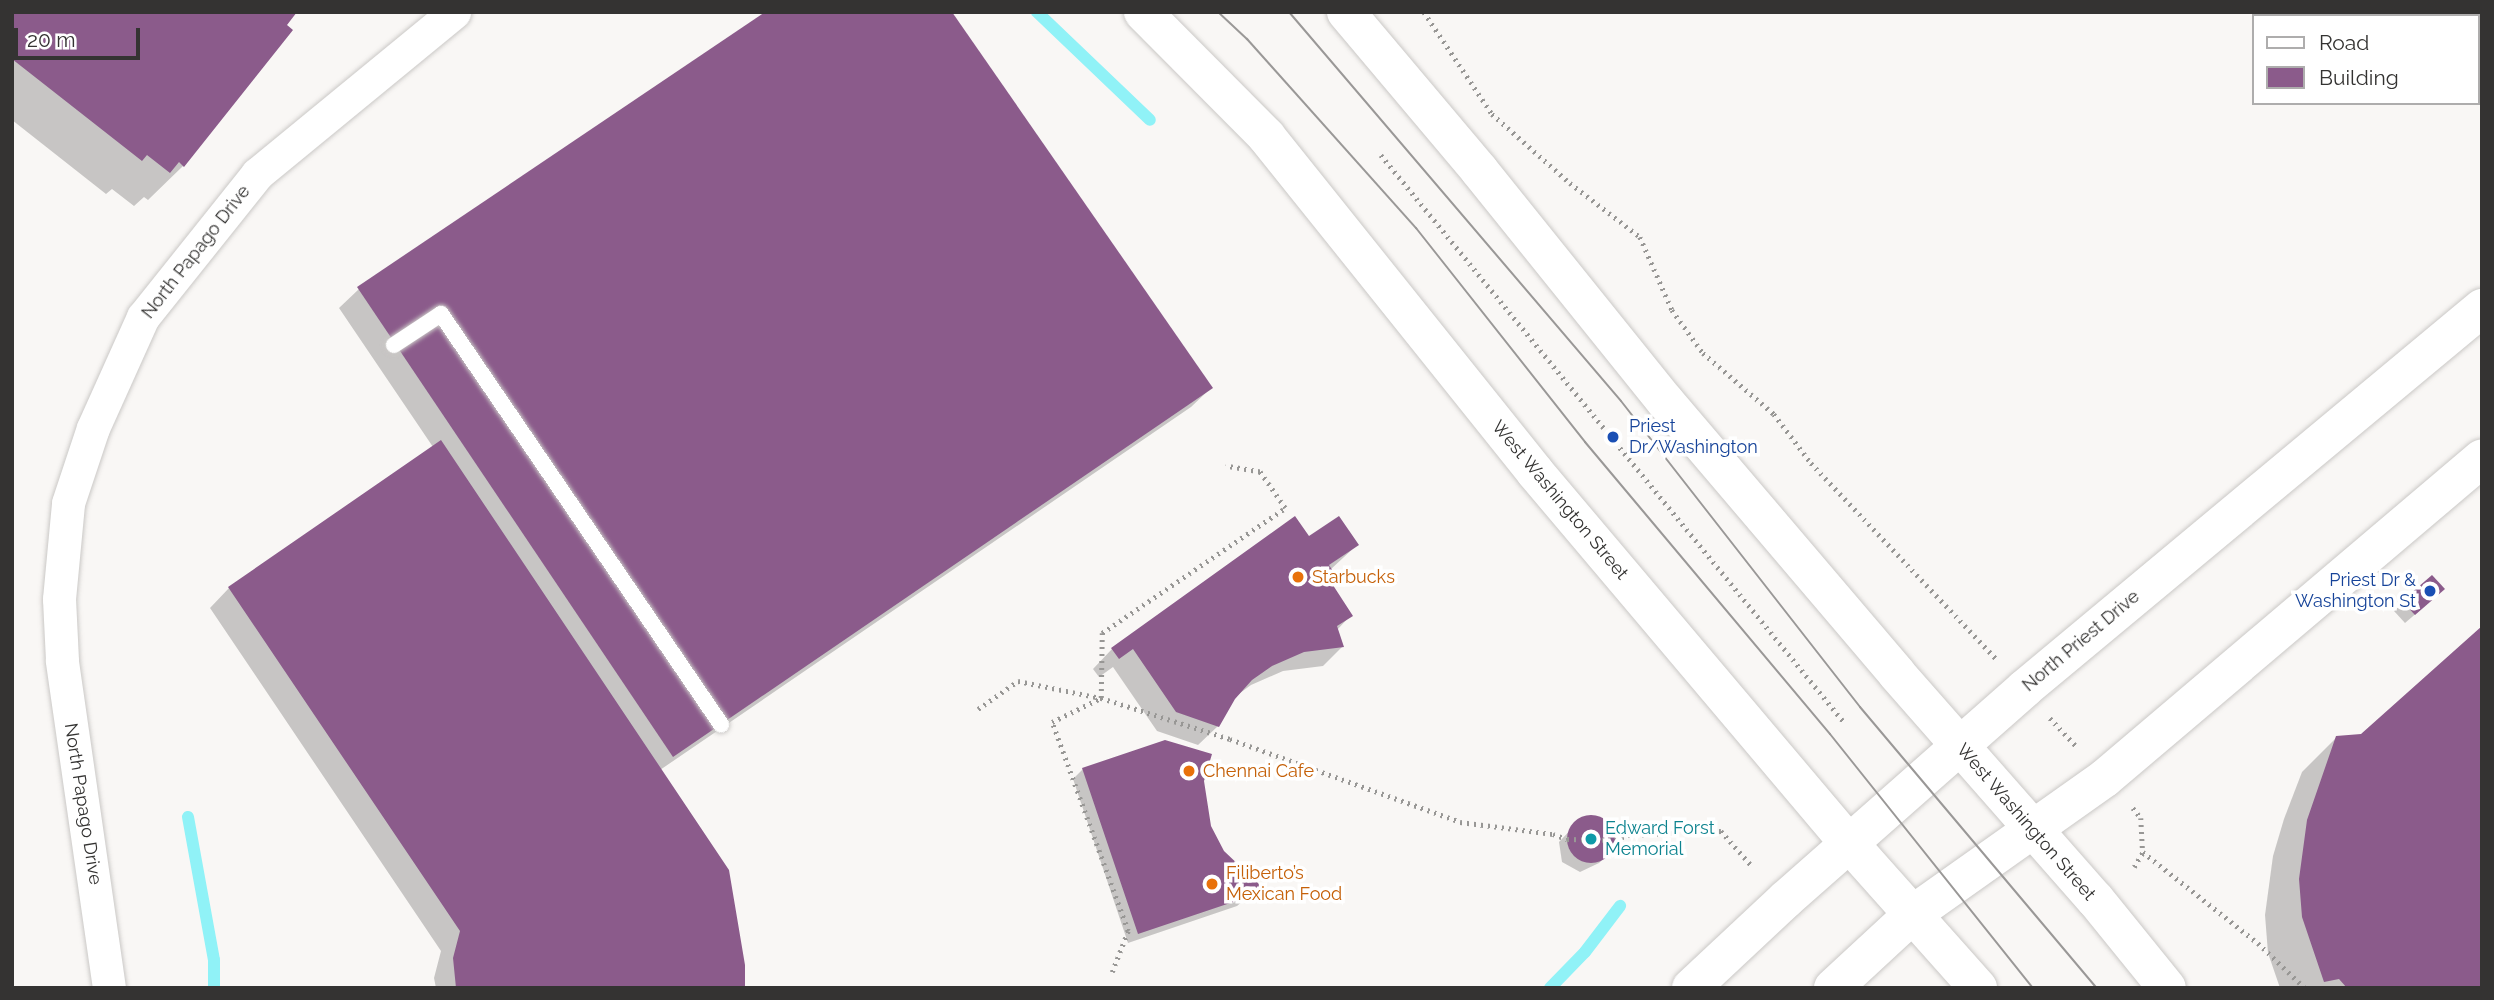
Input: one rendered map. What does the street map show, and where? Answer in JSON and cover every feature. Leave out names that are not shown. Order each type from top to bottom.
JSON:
[{"type":"main road","name":"West Washington Street","points":[[1143,12],[1266,136],[1535,472],[1849,843],[1978,988]]},
{"type":"main road","name":"West Washington Street","points":[[1346,12],[1479,170],[1665,401],[2167,988]]},
{"type":"main road","name":"North Priest Drive","points":[[1691,988],[1849,843],[2024,689],[2482,308]]},
{"type":"main road","points":[[1833,988],[1913,914],[2034,831],[2105,778],[2482,458]]},
{"type":"street","name":"North Papago Drive","points":[[109,988],[63,673],[59,599],[68,503],[93,428],[143,317],[257,174],[454,12]]},
{"type":"lane","points":[[394,345],[441,314],[721,725]]},
{"type":"path","points":[[1423,12],[1492,114],[1570,183],[1640,237],[1672,310],[1703,353],[1774,414],[1811,463],[2024,689],[2141,818],[2143,852],[2134,867]]},
{"type":"path","points":[[1381,155],[1844,722]]},
{"type":"path","points":[[1101,698],[1102,634],[1285,508],[1260,472],[1226,466]]},
{"type":"path","points":[[978,709],[1018,681],[1101,698],[1230,739],[1460,822],[1553,834],[1567,839],[1615,840],[1628,835],[1721,831],[1752,866]]},
{"type":"path","points":[[1101,698],[1052,722],[1128,932],[1112,972]]},
{"type":"path","points":[[2143,852],[2258,943],[2305,988]]},
{"type":"building","points":[[12,12],[297,12],[287,25],[293,30],[184,167],[179,162],[170,173],[147,155],[142,161],[12,59]]},
{"type":"building","points":[[765,12],[952,12],[1213,388],[673,757],[357,287]]},
{"type":"building","points":[[441,440],[729,870],[745,965],[745,988],[456,988],[453,958],[460,931],[228,587]]},
{"type":"building","points":[[1295,516],[1309,536],[1339,516],[1359,545],[1329,565],[1334,573],[1329,579],[1353,616],[1337,626],[1344,647],[1304,652],[1272,666],[1252,680],[1235,699],[1219,727],[1176,712],[1133,649],[1119,659],[1111,648]]},
{"type":"building","points":[[2432,575],[2445,589],[2415,615],[2402,601]]},
{"type":"building","points":[[2482,626],[2482,988],[2347,988],[2339,979],[2324,982],[2302,917],[2299,879],[2307,820],[2336,736],[2361,734]]},
{"type":"building","points":[[1165,740],[1212,754],[1204,781],[1211,826],[1224,851],[1261,886],[1248,897],[1138,934],[1082,768]]},
{"type":"building","name":"Edward Forst Memorial","points":[[1591,815],[1608,822],[1615,839],[1608,856],[1591,863],[1574,856],[1567,839],[1574,822]]},
{"type":"waterway","points":[[1037,12],[1150,120]]},
{"type":"waterway","points":[[188,817],[214,960],[214,988]]},
{"type":"waterway","points":[[1550,988],[1585,952],[1620,906]]},
{"type":"tram line","points":[[1218,12],[1247,39],[1416,228],[1585,442],[1830,734],[2033,988]]},
{"type":"tram line","points":[[1289,12],[1621,401],[1860,707],[2097,988]]},
{"type":"place","name":"Priest Dr/Washington","points":[[1613,437]]},
{"type":"place","name":"Starbucks","points":[[1298,577]]},
{"type":"place","name":"Priest Dr & Washington St","points":[[2430,591]]},
{"type":"place","name":"Chennai Cafe","points":[[1189,771]]},
{"type":"place","name":"Edward Forst Memorial","points":[[1591,839]]},
{"type":"place","name":"Filiberto’s Mexican Food","points":[[1212,884]]}]
